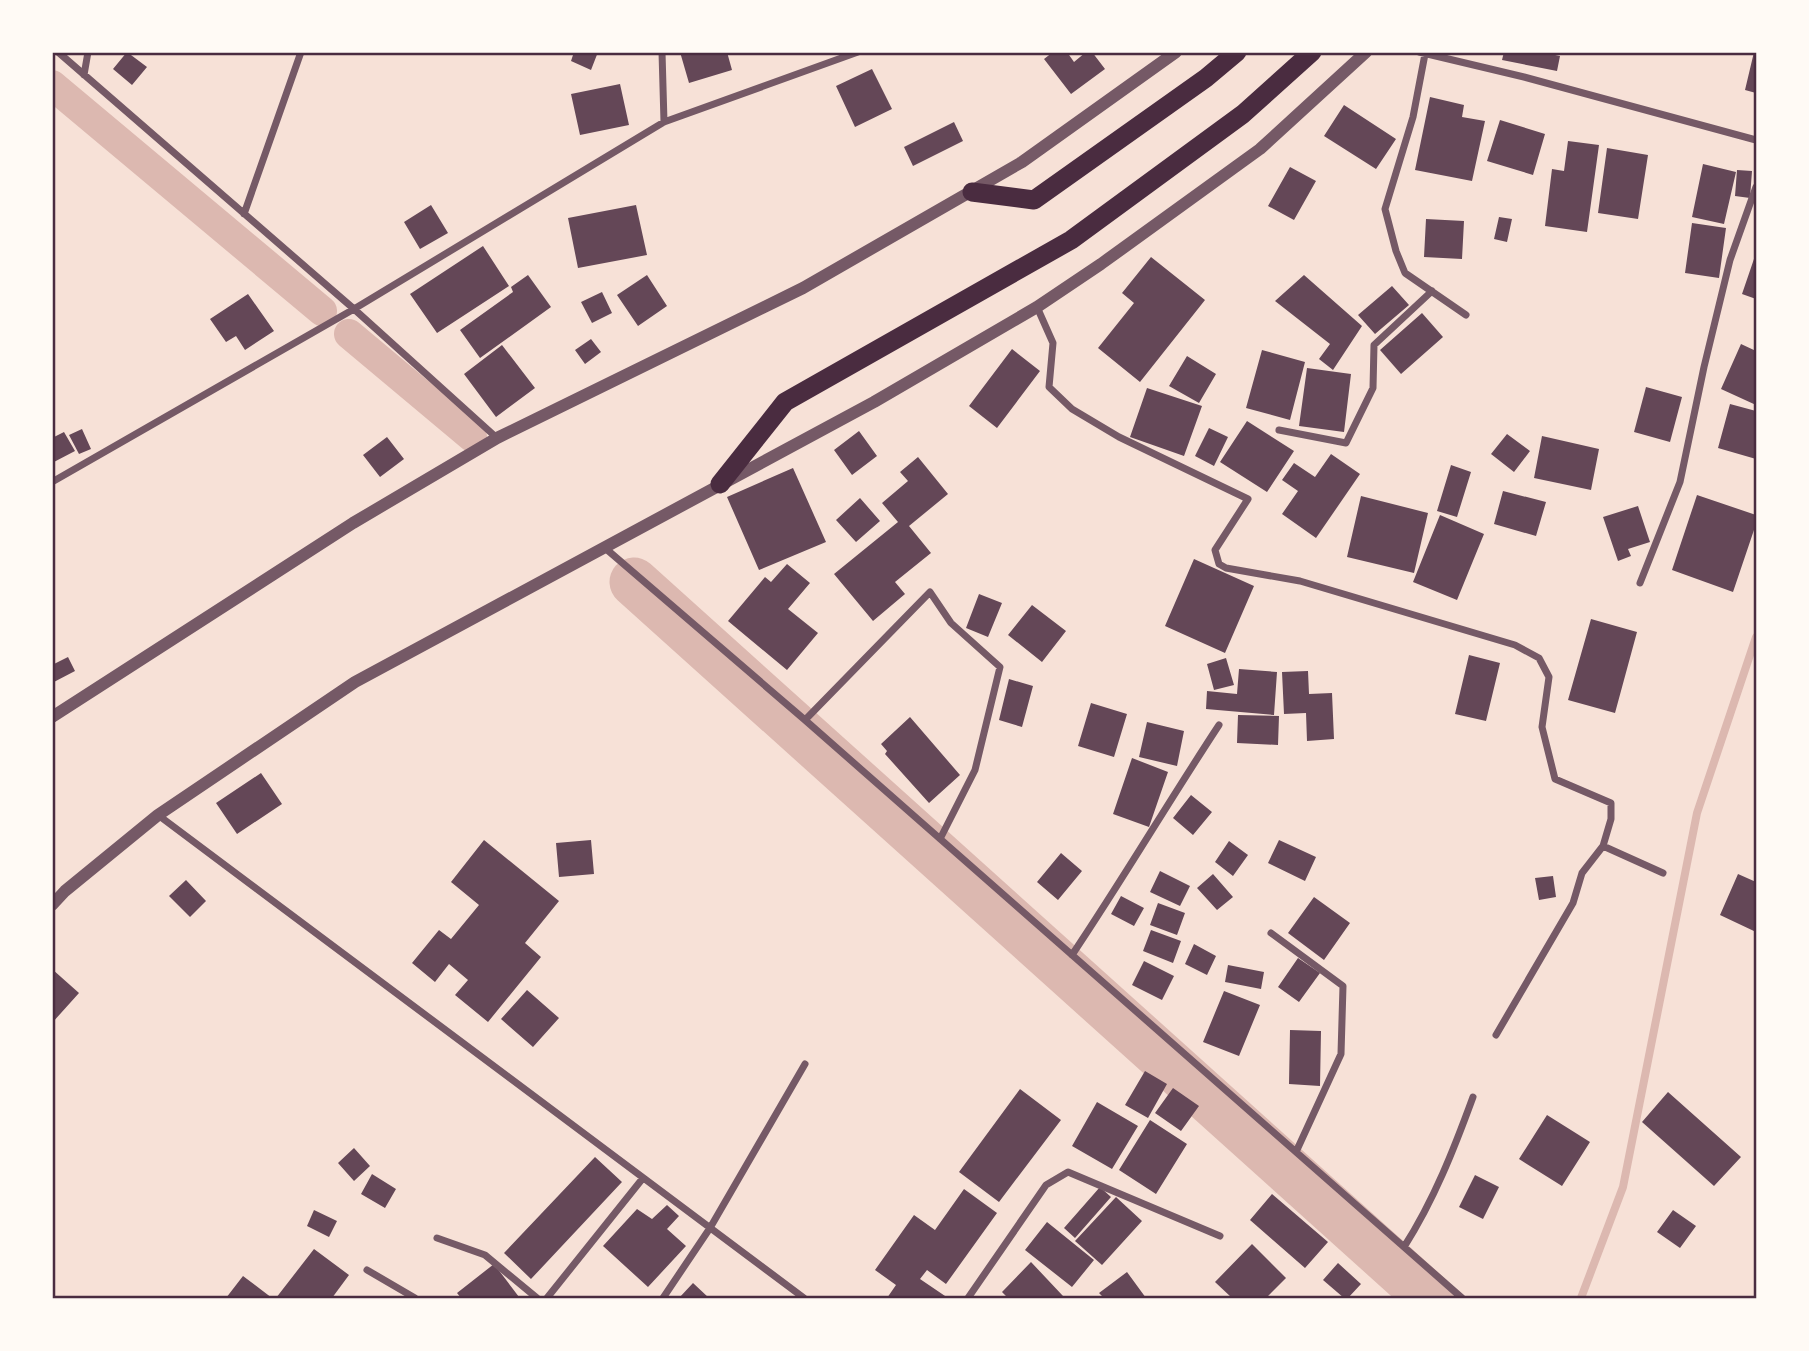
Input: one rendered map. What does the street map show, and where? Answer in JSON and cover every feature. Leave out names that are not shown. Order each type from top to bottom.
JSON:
[{"type":"highway","points":[[972,192],[1034,200],[1206,78],[1237,52]]},
{"type":"highway","points":[[720,484],[785,402],[1071,240],[1243,114],[1312,52]]},
{"type":"street","points":[[58,52],[354,309],[497,438]]},
{"type":"street","points":[[83,75],[88,52]]},
{"type":"street","points":[[244,214],[301,52]]},
{"type":"street","points":[[662,52],[664,122]]},
{"type":"street","points":[[52,482],[354,309],[664,122],[858,52]]},
{"type":"street","points":[[53,715],[353,523],[497,438],[803,288],[972,192],[1022,162],[1176,52]]},
{"type":"street","points":[[52,905],[65,891],[158,815],[355,682],[874,401],[1037,307],[1260,149],[1366,52]]},
{"type":"street","points":[[1466,314],[1405,272],[1396,251],[1385,209],[1413,117],[1422,53],[1756,140]]},
{"type":"street","points":[[1640,583],[1680,482],[1730,260],[1756,187]]},
{"type":"street","points":[[1279,430],[1346,443],[1373,388],[1374,345],[1432,291]]},
{"type":"street","points":[[1037,307],[1053,343],[1049,387],[1072,410],[1119,437],[1248,499],[1215,550],[1219,564],[1226,568],[1300,582],[1515,645],[1539,657],[1549,677],[1542,727],[1555,779],[1611,803],[1611,819],[1603,846],[1582,873],[1573,903],[1496,1035]]},
{"type":"street","points":[[605,548],[805,720],[1462,1298]]},
{"type":"street","points":[[805,720],[930,592],[951,623],[1000,667],[975,770],[940,839]]},
{"type":"street","points":[[1072,955],[1219,725]]},
{"type":"street","points":[[158,815],[804,1298]]},
{"type":"street","points":[[1603,846],[1663,873]]},
{"type":"street","points":[[1271,933],[1343,986],[1341,1054],[1296,1152]]},
{"type":"street","points":[[663,1298],[710,1228],[805,1064]]},
{"type":"street","points":[[1405,1247],[1423,1217],[1458,1139],[1473,1097]]},
{"type":"street","points":[[968,1298],[1046,1185],[1068,1172],[1220,1236]]},
{"type":"street","points":[[547,1298],[643,1178]]},
{"type":"street","points":[[437,1238],[485,1255],[537,1298]]},
{"type":"street","points":[[366,1270],[415,1298]]},
{"type":"building","points":[[127,52],[147,67],[132,85],[113,69]]},
{"type":"building","points":[[574,52],[598,52],[591,70],[571,61]]},
{"type":"building","points":[[680,52],[727,52],[732,70],[689,83]]},
{"type":"building","points":[[1053,52],[1067,52],[1074,62],[1086,52],[1092,52],[1105,69],[1071,94],[1044,59]]},
{"type":"building","points":[[1504,52],[1541,52],[1560,56],[1557,71],[1502,60]]},
{"type":"building","points":[[1756,52],[1756,93],[1745,90]]},
{"type":"building","points":[[872,69],[892,109],[855,127],[836,86]]},
{"type":"building","points":[[620,84],[629,125],[580,135],[571,94]]},
{"type":"building","points":[[1430,97],[1464,105],[1462,117],[1485,121],[1472,181],[1415,170]]},
{"type":"building","points":[[1344,105],[1396,139],[1376,169],[1324,136]]},
{"type":"building","points":[[1500,120],[1545,134],[1533,175],[1487,161]]},
{"type":"building","points":[[954,122],[963,141],[913,166],[904,147]]},
{"type":"building","points":[[1568,141],[1599,145],[1587,232],[1545,226],[1552,169],[1564,171]]},
{"type":"building","points":[[1607,148],[1648,155],[1638,219],[1598,213]]},
{"type":"building","points":[[1703,164],[1736,172],[1724,224],[1692,217]]},
{"type":"building","points":[[1290,167],[1316,181],[1294,220],[1268,206]]},
{"type":"building","points":[[1737,170],[1752,171],[1750,198],[1735,196]]},
{"type":"building","points":[[431,205],[448,233],[420,249],[404,222]]},
{"type":"building","points":[[636,205],[647,255],[578,268],[568,218]]},
{"type":"building","points":[[1499,217],[1512,219],[1507,242],[1494,239]]},
{"type":"building","points":[[1426,219],[1464,221],[1462,259],[1424,257]]},
{"type":"building","points":[[1692,223],[1726,228],[1719,278],[1685,273]]},
{"type":"building","points":[[483,246],[509,286],[437,333],[410,294]]},
{"type":"building","points":[[1756,253],[1756,299],[1742,294]]},
{"type":"building","points":[[1151,257],[1205,300],[1140,382],[1098,348],[1134,303],[1122,293]]},
{"type":"building","points":[[528,275],[551,307],[480,358],[460,330],[513,292],[511,287]]},
{"type":"building","points":[[647,275],[667,306],[638,326],[617,295]]},
{"type":"building","points":[[1304,275],[1362,326],[1333,370],[1319,359],[1330,344],[1275,301]]},
{"type":"building","points":[[1392,286],[1409,305],[1375,334],[1358,315]]},
{"type":"building","points":[[602,292],[612,313],[592,323],[581,302]]},
{"type":"building","points":[[248,294],[274,331],[245,350],[236,336],[226,342],[210,319]]},
{"type":"building","points":[[1422,313],[1443,337],[1401,374],[1380,350]]},
{"type":"building","points":[[591,339],[601,352],[585,364],[575,350]]},
{"type":"building","points":[[1741,344],[1756,351],[1756,405],[1721,389]]},
{"type":"building","points":[[502,345],[535,388],[496,417],[464,374]]},
{"type":"building","points":[[1012,349],[1040,371],[997,428],[969,406]]},
{"type":"building","points":[[1262,350],[1305,362],[1290,420],[1246,408]]},
{"type":"building","points":[[1187,356],[1216,374],[1199,403],[1169,386]]},
{"type":"building","points":[[1307,368],[1351,374],[1344,432],[1299,426]]},
{"type":"building","points":[[1646,387],[1682,397],[1670,442],[1634,432]]},
{"type":"building","points":[[1147,388],[1202,406],[1184,456],[1130,437]]},
{"type":"building","points":[[1730,404],[1756,411],[1756,459],[1718,448]]},
{"type":"building","points":[[1247,421],[1294,451],[1267,492],[1220,462]]},
{"type":"building","points":[[1209,428],[1228,437],[1214,466],[1195,456]]},
{"type":"building","points":[[82,429],[91,449],[79,454],[69,435]]},
{"type":"building","points":[[859,431],[877,456],[852,475],[834,450]]},
{"type":"building","points":[[64,432],[75,451],[52,463],[52,438]]},
{"type":"building","points":[[1507,434],[1530,451],[1514,472],[1491,454]]},
{"type":"building","points":[[1542,436],[1599,449],[1591,490],[1534,478]]},
{"type":"building","points":[[387,437],[404,459],[380,477],[363,455]]},
{"type":"building","points":[[1331,454],[1360,474],[1316,538],[1282,514],[1298,491],[1282,480],[1294,463],[1315,477]]},
{"type":"building","points":[[918,457],[948,494],[909,526],[931,553],[895,582],[905,594],[873,621],[834,574],[898,522],[882,503],[908,481],[900,472]]},
{"type":"building","points":[[1451,465],[1471,472],[1457,517],[1437,511]]},
{"type":"building","points":[[793,468],[826,542],[759,570],[727,497]]},
{"type":"building","points":[[1503,491],[1546,502],[1536,536],[1494,524]]},
{"type":"building","points":[[1697,495],[1756,515],[1756,524],[1733,592],[1672,570]]},
{"type":"building","points":[[1361,496],[1428,513],[1414,573],[1347,557]]},
{"type":"building","points":[[860,498],[880,521],[856,542],[836,520]]},
{"type":"building","points":[[1638,506],[1650,542],[1628,549],[1631,556],[1618,561],[1603,517]]},
{"type":"building","points":[[1440,515],[1484,534],[1457,600],[1413,582]]},
{"type":"building","points":[[1194,559],[1254,586],[1225,653],[1165,626]]},
{"type":"building","points":[[787,564],[810,583],[788,609],[818,633],[787,670],[728,621],[765,577],[771,582]]},
{"type":"building","points":[[979,594],[1002,603],[988,637],[966,628]]},
{"type":"building","points":[[1032,605],[1066,631],[1042,662],[1008,635]]},
{"type":"building","points":[[1591,619],[1637,632],[1615,713],[1568,700]]},
{"type":"building","points":[[1469,655],[1500,663],[1486,721],[1455,714]]},
{"type":"building","points":[[68,657],[75,671],[52,683],[52,665]]},
{"type":"building","points":[[1226,658],[1234,685],[1214,690],[1207,664]]},
{"type":"building","points":[[1239,669],[1277,672],[1274,715],[1206,709],[1207,691],[1237,694]]},
{"type":"building","points":[[1308,671],[1309,694],[1332,693],[1334,739],[1307,741],[1306,713],[1284,714],[1282,672]]},
{"type":"building","points":[[1009,679],[1033,686],[1022,727],[999,720]]},
{"type":"building","points":[[1091,703],[1127,714],[1114,757],[1078,746]]},
{"type":"building","points":[[1238,715],[1279,716],[1278,745],[1237,743]]},
{"type":"building","points":[[910,717],[960,775],[929,803],[885,754],[887,751],[881,744]]},
{"type":"building","points":[[1147,722],[1184,731],[1177,766],[1139,757]]},
{"type":"building","points":[[1132,758],[1168,772],[1149,827],[1113,814]]},
{"type":"building","points":[[261,773],[282,804],[237,834],[216,803]]},
{"type":"building","points":[[1191,795],[1212,812],[1193,835],[1173,818]]},
{"type":"building","points":[[484,840],[559,901],[525,943],[541,957],[488,1022],[455,995],[468,980],[449,964],[435,982],[412,963],[439,930],[451,939],[479,905],[451,882]]},
{"type":"building","points":[[591,840],[594,874],[559,877],[556,843]]},
{"type":"building","points":[[1279,840],[1316,857],[1305,881],[1268,863]]},
{"type":"building","points":[[1229,841],[1248,855],[1233,876],[1215,862]]},
{"type":"building","points":[[1061,853],[1082,871],[1058,900],[1037,882]]},
{"type":"building","points":[[1160,871],[1190,886],[1180,906],[1150,892]]},
{"type":"building","points":[[1213,874],[1233,897],[1217,910],[1197,888]]},
{"type":"building","points":[[1738,874],[1756,882],[1756,932],[1720,915]]},
{"type":"building","points":[[1553,876],[1556,897],[1539,900],[1535,878]]},
{"type":"building","points":[[186,880],[206,901],[190,917],[169,896]]},
{"type":"building","points":[[1121,896],[1144,908],[1134,926],[1111,914]]},
{"type":"building","points":[[1314,897],[1350,923],[1324,960],[1288,933]]},
{"type":"building","points":[[1158,903],[1185,913],[1177,935],[1150,925]]},
{"type":"building","points":[[1151,930],[1181,941],[1173,963],[1143,951]]},
{"type":"building","points":[[1194,944],[1216,956],[1207,975],[1185,964]]},
{"type":"building","points":[[1298,958],[1320,973],[1299,1002],[1278,987]]},
{"type":"building","points":[[1144,961],[1174,976],[1162,1000],[1132,985]]},
{"type":"building","points":[[1228,965],[1264,972],[1261,989],[1225,982]]},
{"type":"building","points":[[52,969],[79,993],[52,1023]]},
{"type":"building","points":[[527,990],[559,1018],[533,1047],[501,1019]]},
{"type":"building","points":[[1224,991],[1260,1005],[1239,1056],[1203,1042]]},
{"type":"building","points":[[1290,1030],[1321,1031],[1320,1086],[1289,1084]]},
{"type":"building","points":[[1145,1071],[1167,1084],[1148,1118],[1125,1105]]},
{"type":"building","points":[[1173,1088],[1199,1106],[1181,1131],[1155,1113]]},
{"type":"building","points":[[1020,1089],[1061,1120],[999,1202],[959,1172]]},
{"type":"building","points":[[1668,1092],[1741,1157],[1714,1186],[1642,1122]]},
{"type":"building","points":[[1097,1102],[1138,1126],[1112,1169],[1072,1146]]},
{"type":"building","points":[[1547,1115],[1590,1142],[1562,1186],[1519,1159]]},
{"type":"building","points":[[1150,1120],[1187,1144],[1156,1194],[1119,1170]]},
{"type":"building","points":[[354,1148],[370,1166],[354,1181],[338,1163]]},
{"type":"building","points":[[595,1157],[622,1182],[531,1279],[504,1253]]},
{"type":"building","points":[[372,1174],[396,1189],[385,1208],[361,1194]]},
{"type":"building","points":[[1475,1175],[1499,1187],[1483,1219],[1459,1207]]},
{"type":"building","points":[[1100,1187],[1111,1197],[1075,1238],[1064,1228]]},
{"type":"building","points":[[964,1189],[997,1213],[946,1284],[927,1270],[920,1279],[948,1298],[887,1298],[896,1285],[875,1270],[914,1215],[935,1230]]},
{"type":"building","points":[[1272,1194],[1328,1242],[1305,1268],[1250,1220]]},
{"type":"building","points":[[1116,1197],[1142,1221],[1102,1265],[1075,1241]]},
{"type":"building","points":[[667,1205],[679,1216],[667,1229],[686,1246],[648,1287],[603,1246],[637,1209],[652,1219]]},
{"type":"building","points":[[314,1210],[337,1221],[329,1237],[307,1226]]},
{"type":"building","points":[[1673,1210],[1696,1226],[1680,1248],[1657,1232]]},
{"type":"building","points":[[1047,1222],[1094,1260],[1072,1287],[1025,1250]]},
{"type":"building","points":[[1252,1244],[1286,1278],[1266,1298],[1232,1298],[1215,1282]]},
{"type":"building","points":[[314,1249],[349,1275],[332,1298],[276,1298]]},
{"type":"building","points":[[1031,1262],[1063,1296],[1008,1298],[1002,1292]]},
{"type":"building","points":[[1338,1263],[1361,1284],[1348,1298],[1344,1298],[1323,1280]]},
{"type":"building","points":[[494,1264],[519,1297],[461,1298],[457,1293]]},
{"type":"building","points":[[1127,1272],[1146,1298],[1104,1298],[1099,1293]]},
{"type":"building","points":[[243,1276],[272,1298],[226,1298]]},
{"type":"building","points":[[693,1283],[709,1298],[679,1298]]},
{"type":"waterway","points":[[52,85],[322,311]]},
{"type":"waterway","points":[[349,334],[472,437]]},
{"type":"waterway","points":[[634,582],[1430,1298]]},
{"type":"waterway","points":[[1581,1298],[1623,1187],[1697,813],[1756,637]]}]
